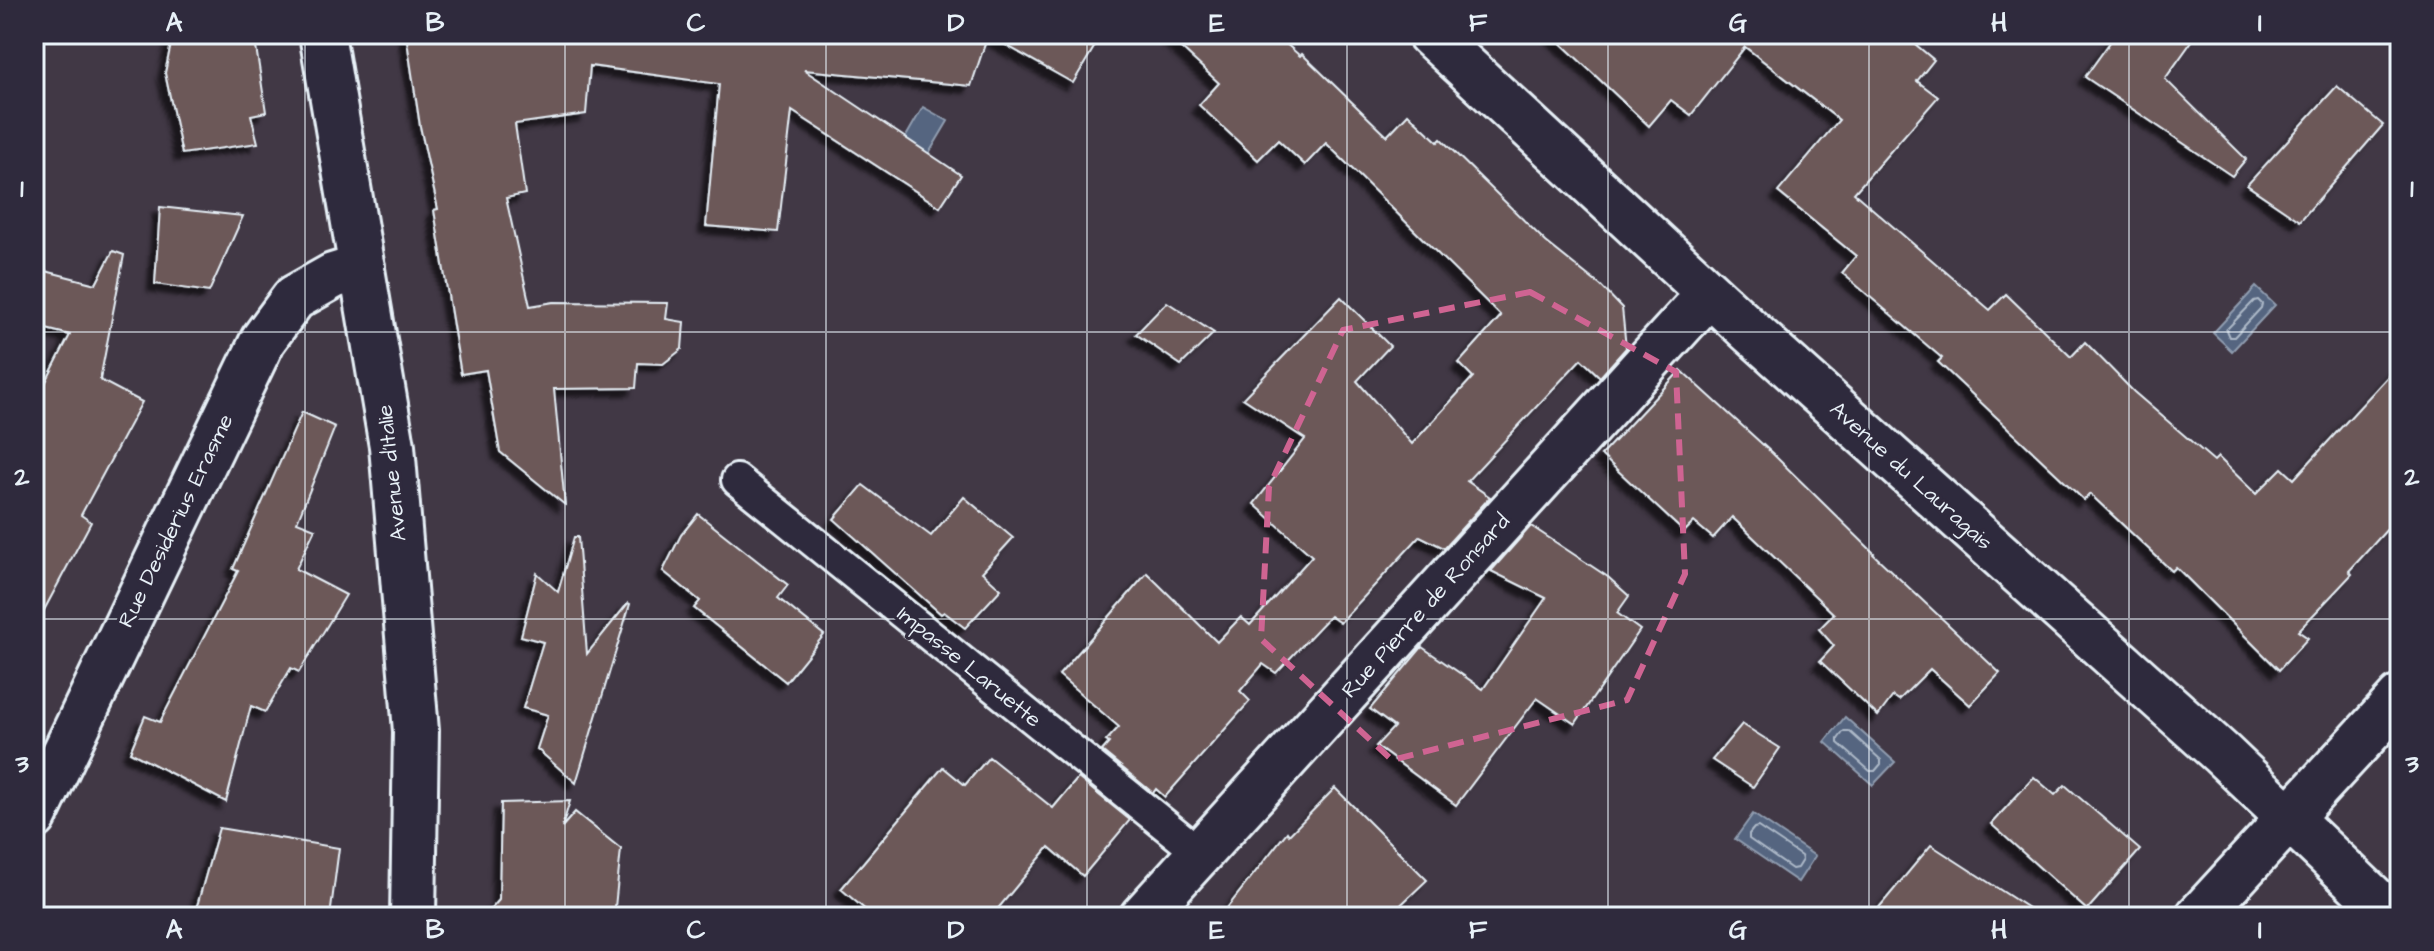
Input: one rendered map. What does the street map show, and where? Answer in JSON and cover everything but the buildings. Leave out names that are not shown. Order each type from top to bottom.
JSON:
[{"type":"street","name":"Avenue d'Italie","points":[[322,34],[392,446],[416,731],[413,917]]},
{"type":"street","name":"Avenue du Lauragais","points":[[1430,34],[1709,294],[2221,753],[2393,917]]},
{"type":"street","name":"Rue Desiderius Erasme","points":[[34,817],[263,340],[294,298],[333,276],[362,267]]},
{"type":"street","name":"Rue Pierre de Ronsard","points":[[1142,917],[1709,294]]},
{"type":"street","points":[[2198,917],[2400,698]]},
{"type":"lane","name":"Impasse Laruette","points":[[737,480],[1201,854]]},
{"type":"highlighted area","points":[[1530,292],[1676,372],[1685,574],[1627,700],[1392,760],[1261,639],[1269,487],[1343,330]]},
{"type":"water","points":[[923,107],[948,121],[916,175],[892,161]]},
{"type":"water","points":[[2256,287],[2275,305],[2232,351],[2213,333]]},
{"type":"water","points":[[1845,717],[1895,762],[1873,785],[1825,742]]},
{"type":"water","points":[[1753,814],[1815,856],[1798,882],[1735,839]]}]
